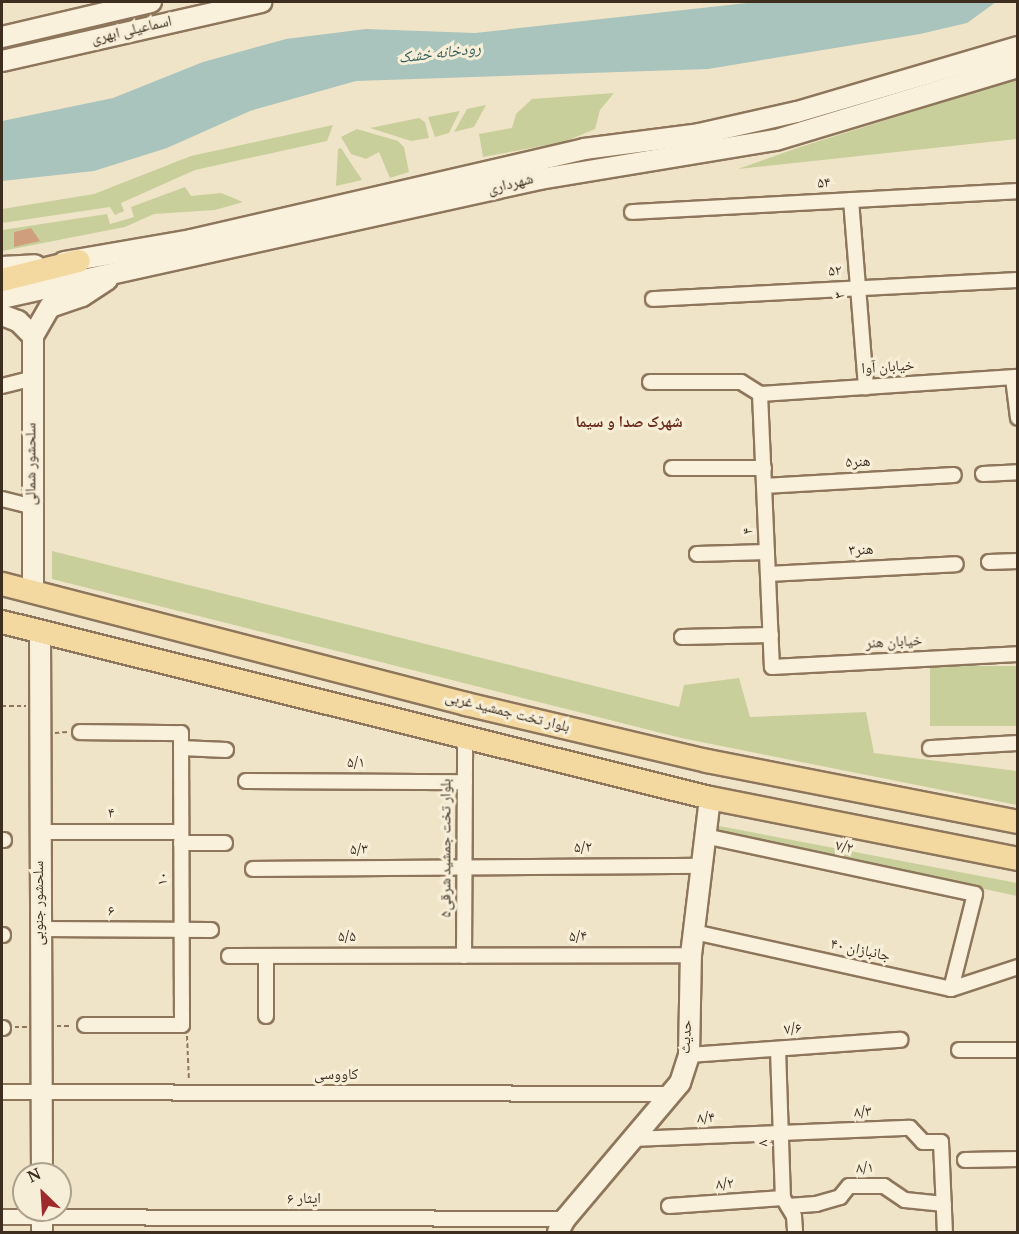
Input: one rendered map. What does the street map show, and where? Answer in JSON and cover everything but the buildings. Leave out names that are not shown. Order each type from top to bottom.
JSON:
[{"type":"main road","points":[[2,280],[79,261]]},
{"type":"main road","name":"بلوار تخت جمشید غربی","points":[[2,584],[455,702],[707,761],[1008,820]]},
{"type":"main road","points":[[2,622],[465,740],[710,798],[1017,859]]},
{"type":"main road","points":[[993,855],[1008,820]]},
{"type":"street","name":"اسماعیلی ابهری","points":[[2,37],[150,2]]},
{"type":"street","name":"اسماعیلی ابهری","points":[[2,61],[261,2]]},
{"type":"street","name":"شهرداری","points":[[2,267],[79,261],[584,149],[699,134],[797,112],[1017,48]]},
{"type":"street","name":"شهرداری","points":[[2,298],[540,179],[776,140],[1017,67]]},
{"type":"street","name":"۵۴","points":[[632,212],[1017,190]]},
{"type":"street","name":"۳","points":[[851,200],[866,387]]},
{"type":"street","points":[[2,315],[18,321],[33,336],[50,307],[82,296],[117,274]]},
{"type":"street","name":"۵۲","points":[[653,299],[1017,279]]},
{"type":"street","name":"سلحشور شمالی","points":[[33,336],[33,592]]},
{"type":"street","points":[[1015,377],[1017,418]]},
{"type":"street","name":"خیابان آوا","points":[[760,394],[1015,377]]},
{"type":"street","points":[[2,386],[33,378]]},
{"type":"street","points":[[650,382],[741,382],[760,394]]},
{"type":"street","name":"۴","points":[[760,394],[772,667]]},
{"type":"street","points":[[672,468],[764,468]]},
{"type":"street","points":[[983,474],[1017,472]]},
{"type":"street","name":"هنر۵","points":[[764,486],[954,475]]},
{"type":"street","points":[[2,499],[33,507]]},
{"type":"street","points":[[697,554],[767,552]]},
{"type":"street","points":[[989,562],[1017,561]]},
{"type":"street","name":"هنر۳","points":[[768,574],[956,564]]},
{"type":"street","name":"سلحشور جنوبی","points":[[40,632],[42,1162]]},
{"type":"street","points":[[682,637],[771,635]]},
{"type":"street","name":"خیابان هنر","points":[[772,667],[1017,654]]},
{"type":"street","name":"۱۰","points":[[80,732],[181,733],[182,1025]]},
{"type":"street","name":"بلوار تخت جمشید شرقی۵","points":[[464,956],[465,740]]},
{"type":"street","points":[[930,748],[1017,743]]},
{"type":"street","points":[[181,748],[225,750]]},
{"type":"street","name":"۵/۱","points":[[246,781],[465,782]]},
{"type":"street","name":"حدیث","points":[[562,1226],[680,1083],[689,1056],[691,955],[710,798]]},
{"type":"street","name":"۴","points":[[41,832],[181,838],[225,843]]},
{"type":"street","name":"۷/۲","points":[[705,836],[975,894],[951,989]]},
{"type":"street","name":"۵/۲","points":[[465,867],[702,866]]},
{"type":"street","name":"۵/۳","points":[[253,869],[465,867]]},
{"type":"street","name":"۶","points":[[41,929],[211,930]]},
{"type":"street","name":"۴۰ جانبازان","points":[[694,932],[951,989]]},
{"type":"street","name":"۵/۴","points":[[464,956],[691,955]]},
{"type":"street","name":"۵/۵","points":[[229,956],[464,956]]},
{"type":"street","points":[[266,1016],[267,956]]},
{"type":"street","points":[[951,989],[1017,967]]},
{"type":"street","points":[[85,1025],[182,1025]]},
{"type":"street","name":"۷/۶","points":[[689,1056],[900,1040]]},
{"type":"street","name":"۸","points":[[778,1049],[785,1202],[794,1216],[795,1233]]},
{"type":"street","points":[[959,1050],[1017,1050]]},
{"type":"street","name":"کاووسی","points":[[2,1092],[670,1094]]},
{"type":"street","name":"۸/۳","points":[[781,1135],[910,1128],[923,1142],[941,1142],[944,1204]]},
{"type":"street","name":"۸/۴","points":[[632,1139],[781,1135]]},
{"type":"street","points":[[965,1160],[1017,1159]]},
{"type":"street","name":"۸/۱","points":[[785,1202],[816,1204],[840,1197],[849,1186],[884,1186],[905,1200],[944,1204]]},
{"type":"street","name":"۸/۲","points":[[669,1206],[785,1202]]},
{"type":"street","points":[[944,1204],[945,1233]]},
{"type":"street","name":"ایثار ۶","points":[[72,1220],[562,1226]]},
{"type":"path","points":[[2,706],[40,706]]},
{"type":"path","points":[[40,734],[80,732]]},
{"type":"path","points":[[182,1025],[188,1037],[189,1093]]},
{"type":"green space","points":[[1017,79],[1017,139],[738,169],[797,148]]},
{"type":"green space","points":[[614,93],[600,110],[595,129],[564,142],[483,157],[479,134],[512,128],[516,114],[532,99]]},
{"type":"green space","points":[[486,105],[474,127],[454,132],[467,109]]},
{"type":"green space","points":[[460,111],[449,133],[435,137],[428,117]]},
{"type":"green space","points":[[419,118],[425,122],[429,138],[411,141],[370,128]]},
{"type":"green space","points":[[333,125],[327,141],[195,170],[121,203],[124,211],[115,215],[110,207],[2,223],[2,209],[94,194],[191,156]]},
{"type":"green space","points":[[357,129],[398,141],[404,147],[409,172],[390,178],[379,152],[366,159],[351,154],[341,137]]},
{"type":"green space","points":[[341,148],[362,180],[336,186],[338,149]]},
{"type":"green space","points":[[185,187],[191,196],[221,193],[243,202],[215,210],[154,214],[125,227],[2,251],[2,230],[107,214],[110,224],[134,217],[131,207]]},
{"type":"green space","points":[[52,551],[679,707],[684,685],[739,678],[750,717],[866,712],[874,753],[1017,771],[1017,805],[681,738],[52,579]]},
{"type":"green space","points":[[930,666],[1017,666],[1017,726],[930,726]]},
{"type":"green space","points":[[719,826],[1017,883],[1017,896],[717,832]]},
{"type":"water","name":"رودخانه خشک","points":[[756,2],[996,2],[967,23],[920,34],[708,69],[356,81],[250,111],[167,148],[94,171],[2,181],[2,121],[113,98],[203,62],[286,39],[366,29],[475,33]]},
{"type":"district","name":"شهرک صدا و سیما","points":[[629,424]]}]
